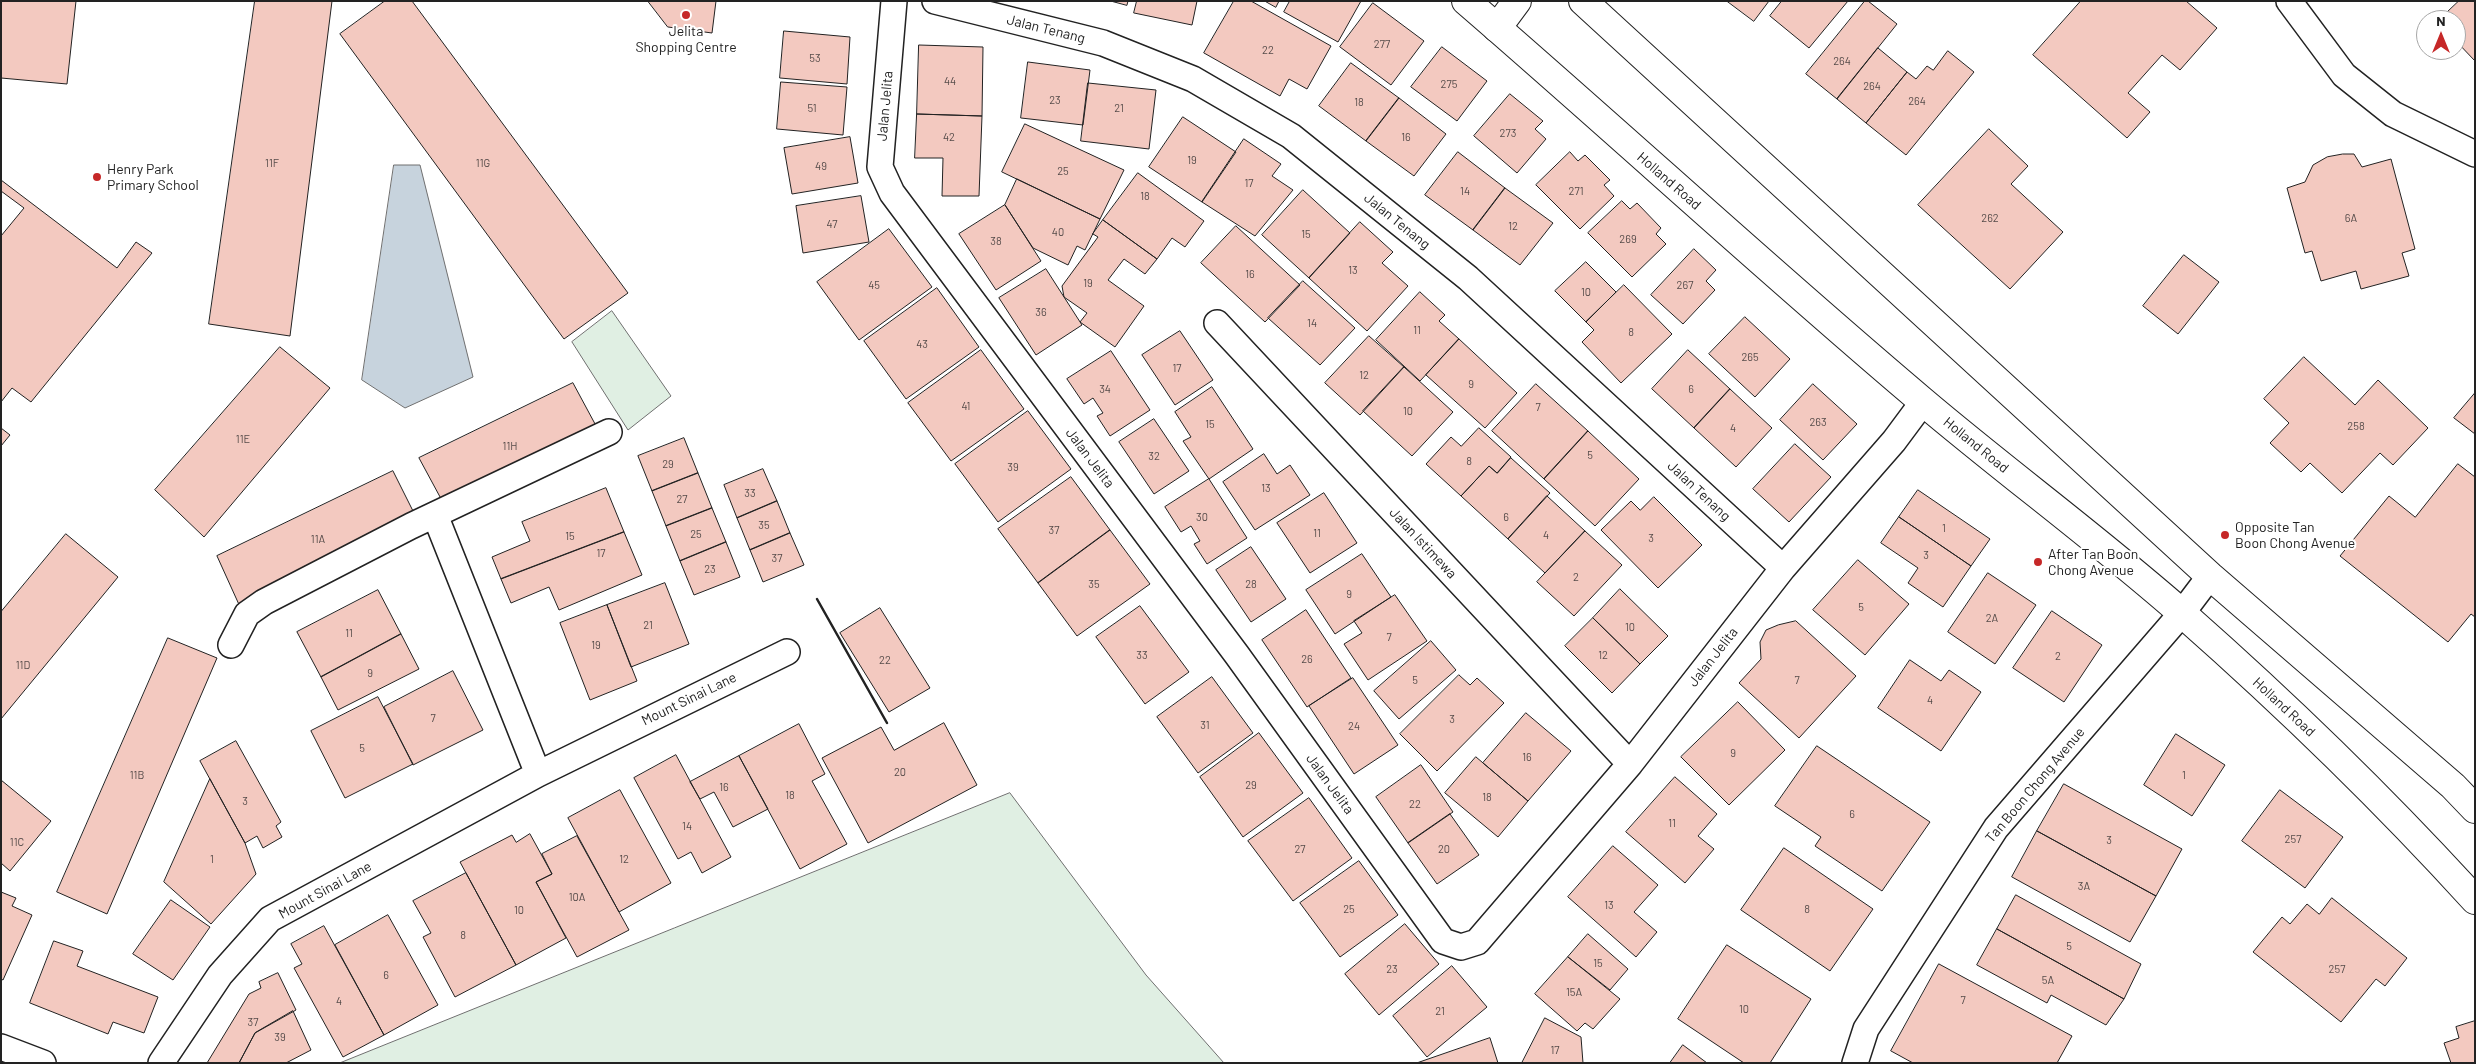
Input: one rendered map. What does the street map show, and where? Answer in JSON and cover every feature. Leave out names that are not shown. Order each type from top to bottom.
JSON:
[{"type":"main road","name":"Holland Road","points":[[1466,1],[1798,295],[1924,402],[2182,613],[2280,702],[2412,831],[2475,900]]},
{"type":"main road","points":[[1497,28],[1517,1]]},
{"type":"main road","points":[[1583,1],[2210,576],[2453,786],[2475,809]]},
{"type":"street","name":"Jalan Jelita","points":[[894,1],[880,167],[892,193],[1237,655],[1443,941],[1462,947],[1478,942],[1630,764],[1783,568],[1894,441],[1924,402]]},
{"type":"street","name":"Jalan Tenang","points":[[935,1],[1103,43],[1193,79],[1291,136],[1468,278],[1783,568]]},
{"type":"street","points":[[2289,1],[2344,76],[2393,114],[2475,154]]},
{"type":"street","name":"Jalan Istimewa","points":[[1217,323],[1630,764]]},
{"type":"street","points":[[231,645],[247,614],[264,602],[435,515],[609,432]]},
{"type":"street","points":[[435,515],[538,774]]},
{"type":"street","name":"Tan Boon Chong Avenue","points":[[1855,1063],[1866,1029],[1996,828],[2182,613],[2210,576]]},
{"type":"street","name":"Mount Sinai Lane","points":[[161,1063],[220,975],[270,920],[538,774],[787,652]]},
{"type":"street","points":[[1,1048],[43,1063]]},
{"type":"green space","points":[[612,311],[671,396],[628,430],[572,342]]},
{"type":"green space","points":[[1010,793],[1146,975],[1224,1063],[340,1063]]},
{"type":"shaded area","points":[[394,165],[420,165],[473,377],[405,408],[362,380]]},
{"type":"building","points":[[1,1],[76,1],[67,84],[1,78]]},
{"type":"building","points":[[255,1],[332,1],[290,336],[209,324]]},
{"type":"building","points":[[385,1],[412,1],[628,293],[564,339],[340,34]]},
{"type":"building","name":"Jelita Shopping Centre","points":[[648,1],[716,1],[712,33],[668,27]]},
{"type":"building","points":[[1111,1],[1128,1],[1127,5]]},
{"type":"building","points":[[1137,1],[1197,1],[1192,25],[1134,13]]},
{"type":"building","points":[[1234,1],[1251,1],[1331,46],[1307,89],[1289,79],[1280,96],[1204,53]]},
{"type":"building","points":[[1265,1],[1279,1],[1276,7]]},
{"type":"building","points":[[1290,1],[1361,1],[1338,42],[1284,12]]},
{"type":"building","points":[[1727,1],[1769,1],[1754,21]]},
{"type":"building","points":[[1782,1],[1848,1],[1809,48],[1770,16]]},
{"type":"building","points":[[1865,1],[1868,1],[1897,24],[1837,99],[1806,74]]},
{"type":"building","points":[[2081,1],[2186,1],[2217,28],[2180,70],[2162,55],[2128,93],[2150,112],[2127,138],[2033,55]]},
{"type":"building","points":[[2459,1],[2475,1],[2475,61],[2466,52],[2466,10],[2450,10]]},
{"type":"building","points":[[1373,3],[1424,41],[1391,85],[1340,47]]},
{"type":"building","points":[[784,31],[850,37],[847,84],[780,78]]},
{"type":"building","points":[[919,45],[983,47],[982,116],[917,114]]},
{"type":"building","points":[[1442,47],[1487,81],[1457,121],[1411,87]]},
{"type":"building","points":[[1878,48],[1907,72],[1866,123],[1837,99]]},
{"type":"building","points":[[1948,51],[1974,72],[1906,155],[1866,123],[1907,72],[1916,79],[1927,66],[1933,70]]},
{"type":"building","points":[[1028,62],[1090,70],[1083,125],[1021,118]]},
{"type":"building","points":[[1351,63],[1399,98],[1366,141],[1319,106]]},
{"type":"building","points":[[781,82],[847,87],[843,135],[777,129]]},
{"type":"building","points":[[1088,83],[1156,90],[1149,149],[1081,141]]},
{"type":"building","points":[[1510,94],[1543,121],[1535,129],[1546,139],[1517,173],[1474,136]]},
{"type":"building","points":[[1399,98],[1446,134],[1414,176],[1366,141]]},
{"type":"building","points":[[917,114],[982,116],[979,196],[942,196],[943,158],[915,158]]},
{"type":"building","points":[[1183,117],[1236,152],[1202,202],[1149,167]]},
{"type":"building","points":[[1025,124],[1124,170],[1100,219],[1002,172]]},
{"type":"building","points":[[1989,129],[2028,166],[2011,184],[2063,232],[2010,289],[1918,205]]},
{"type":"building","points":[[850,137],[858,183],[792,194],[784,148]]},
{"type":"building","points":[[1244,139],[1281,164],[1272,176],[1293,190],[1255,236],[1202,202]]},
{"type":"building","points":[[1458,152],[1505,188],[1473,230],[1425,195]]},
{"type":"building","points":[[1570,152],[1578,161],[1585,155],[1610,180],[1604,185],[1614,196],[1580,229],[1536,185]]},
{"type":"building","points":[[2354,154],[2362,167],[2391,159],[2415,249],[2402,253],[2409,276],[2361,289],[2356,271],[2321,281],[2312,251],[2305,253],[2287,188],[2305,182],[2313,165],[2327,157]]},
{"type":"building","points":[[1138,173],[1204,221],[1185,247],[1172,238],[1157,259],[1103,220]]},
{"type":"building","points":[[1017,179],[1100,219],[1085,250],[1077,246],[1068,265],[1033,248],[1005,205]]},
{"type":"building","points":[[1,180],[117,268],[136,242],[152,253],[31,402],[12,388],[1,402],[1,236],[24,208],[1,191]]},
{"type":"building","points":[[1505,188],[1553,223],[1520,265],[1473,230]]},
{"type":"building","points":[[1303,190],[1350,233],[1309,278],[1262,235]]},
{"type":"building","points":[[861,196],[869,242],[803,253],[796,206]]},
{"type":"building","points":[[1622,201],[1630,209],[1637,203],[1661,228],[1656,234],[1666,244],[1632,277],[1588,233]]},
{"type":"building","points":[[1005,205],[1041,261],[996,290],[959,234]]},
{"type":"building","points":[[1103,220],[1157,259],[1145,274],[1124,259],[1108,280],[1144,306],[1115,347],[1080,322],[1087,313],[1064,297],[1062,286],[1098,237],[1093,234]]},
{"type":"building","points":[[1360,222],[1393,252],[1382,263],[1408,286],[1367,331],[1309,278]]},
{"type":"building","points":[[1236,226],[1300,285],[1265,322],[1201,263]]},
{"type":"building","points":[[889,229],[932,287],[859,340],[817,282]]},
{"type":"building","points":[[1694,249],[1716,270],[1706,281],[1715,290],[1683,324],[1651,295]]},
{"type":"building","points":[[2184,255],[2219,282],[2178,334],[2143,306]]},
{"type":"building","points":[[1586,262],[1616,292],[1586,322],[1555,291]]},
{"type":"building","points":[[1046,269],[1082,325],[1036,355],[999,298]]},
{"type":"building","points":[[1303,281],[1355,328],[1320,365],[1268,318]]},
{"type":"building","points":[[1624,285],[1672,334],[1621,383],[1582,342],[1594,330],[1586,322]]},
{"type":"building","points":[[937,288],[979,347],[906,399],[864,341]]},
{"type":"building","points":[[1420,292],[1445,315],[1439,321],[1459,339],[1420,381],[1376,340]]},
{"type":"building","points":[[1745,317],[1790,359],[1755,397],[1709,354]]},
{"type":"building","points":[[1180,331],[1213,380],[1175,405],[1142,355]]},
{"type":"building","points":[[1369,336],[1404,367],[1360,415],[1325,383]]},
{"type":"building","points":[[1459,339],[1517,393],[1485,428],[1426,375]]},
{"type":"building","points":[[280,347],[330,388],[204,537],[155,490]]},
{"type":"building","points":[[981,350],[1024,409],[951,461],[908,403]]},
{"type":"building","points":[[1688,350],[1730,389],[1694,428],[1652,389]]},
{"type":"building","points":[[1111,351],[1150,410],[1110,436],[1097,416],[1103,413],[1093,398],[1084,404],[1067,379]]},
{"type":"building","points":[[2304,357],[2355,405],[2378,380],[2428,428],[2393,465],[2380,453],[2342,493],[2310,463],[2301,472],[2270,443],[2289,423],[2264,399]]},
{"type":"building","points":[[1404,367],[1453,412],[1412,456],[1363,411]]},
{"type":"building","points":[[573,383],[601,435],[446,508],[419,458]]},
{"type":"building","points":[[1536,384],[1588,431],[1544,479],[1492,431]]},
{"type":"building","points":[[1813,384],[1857,424],[1823,460],[1780,420]]},
{"type":"building","points":[[1212,387],[1253,449],[1209,479],[1183,441],[1191,437],[1175,412]]},
{"type":"building","points":[[1730,389],[1772,428],[1736,467],[1694,428]]},
{"type":"building","points":[[2475,393],[2475,434],[2454,418]]},
{"type":"building","points":[[1028,411],[1071,469],[998,522],[955,464]]},
{"type":"building","points":[[1154,419],[1189,471],[1154,494],[1119,442]]},
{"type":"building","points":[[1,428],[10,435],[1,446]]},
{"type":"building","points":[[1479,428],[1511,457],[1497,473],[1489,466],[1461,496],[1426,464],[1451,437],[1461,446]]},
{"type":"building","points":[[1588,431],[1639,479],[1595,526],[1544,479]]},
{"type":"building","points":[[684,438],[698,473],[652,491],[638,456]]},
{"type":"building","points":[[1795,444],[1831,477],[1789,522],[1753,489]]},
{"type":"building","points":[[1264,454],[1277,474],[1290,465],[1310,495],[1255,530],[1223,482]]},
{"type":"building","points":[[1511,458],[1550,493],[1508,539],[1461,496],[1489,466],[1497,473]]},
{"type":"building","points":[[2458,464],[2475,477],[2475,617],[2471,614],[2448,642],[2340,556],[2389,496],[2415,517]]},
{"type":"building","points":[[763,469],[777,501],[737,518],[724,485]]},
{"type":"building","points":[[393,471],[418,521],[241,609],[217,556]]},
{"type":"building","points":[[698,473],[712,508],[666,526],[652,491]]},
{"type":"building","points":[[1071,477],[1110,530],[1038,583],[998,529]]},
{"type":"building","points":[[1209,479],[1247,538],[1207,564],[1194,544],[1200,541],[1191,526],[1181,532],[1165,507]]},
{"type":"building","points":[[606,488],[624,532],[501,579],[492,557],[530,541],[522,522]]},
{"type":"building","points":[[1918,490],[1990,539],[1971,566],[1899,517]]},
{"type":"building","points":[[1324,493],[1357,543],[1310,573],[1277,523]]},
{"type":"building","points":[[1547,496],[1585,531],[1545,573],[1508,539]]},
{"type":"building","points":[[1654,497],[1702,545],[1658,588],[1601,530],[1631,501],[1640,510]]},
{"type":"building","points":[[777,501],[790,533],[750,550],[737,518]]},
{"type":"building","points":[[712,508],[726,542],[680,561],[666,526]]},
{"type":"building","points":[[1899,517],[1971,566],[1943,607],[1908,583],[1918,568],[1881,543]]},
{"type":"building","points":[[1110,530],[1150,584],[1077,636],[1038,583]]},
{"type":"building","points":[[1585,531],[1622,565],[1574,616],[1537,582]]},
{"type":"building","points":[[624,532],[642,575],[559,610],[549,587],[511,603],[501,579]]},
{"type":"building","points":[[790,533],[804,565],[763,582],[750,550]]},
{"type":"building","points":[[66,534],[118,577],[1,719],[1,612]]},
{"type":"building","points":[[726,542],[740,577],[694,595],[680,561]]},
{"type":"building","points":[[1251,547],[1286,599],[1251,622],[1216,570]]},
{"type":"building","points":[[1362,554],[1391,597],[1335,634],[1306,590]]},
{"type":"building","points":[[1858,560],[1909,604],[1865,655],[1813,610]]},
{"type":"building","points":[[1988,573],[2036,605],[1995,664],[1948,632]]},
{"type":"building","points":[[665,583],[689,644],[631,667],[607,605]]},
{"type":"building","points":[[1620,589],[1668,636],[1640,664],[1593,618]]},
{"type":"building","points":[[378,590],[401,634],[321,677],[297,632]]},
{"type":"building","points":[[1395,595],[1427,641],[1368,680],[1344,644],[1362,633],[1354,621]]},
{"type":"building","points":[[607,605],[637,681],[590,700],[560,623]]},
{"type":"building","points":[[1140,606],[1189,672],[1145,704],[1096,637]]},
{"type":"building","points":[[880,608],[930,688],[889,712],[840,633]]},
{"type":"building","points":[[1306,610],[1351,678],[1307,707],[1262,640]]},
{"type":"building","points":[[2052,611],[2102,645],[2064,702],[2013,668]]},
{"type":"building","points":[[1593,618],[1640,664],[1612,693],[1565,646]]},
{"type":"building","points":[[1796,621],[1856,676],[1799,738],[1739,683],[1761,659],[1760,642],[1766,630]]},
{"type":"building","points":[[401,634],[419,669],[338,710],[321,677]]},
{"type":"building","points":[[168,638],[217,658],[107,914],[57,892]]},
{"type":"building","points":[[1431,641],[1456,670],[1399,719],[1374,691]]},
{"type":"building","points":[[1910,660],[1941,681],[1949,670],[1981,692],[1941,751],[1878,708]]},
{"type":"building","points":[[453,671],[483,730],[413,765],[384,707]]},
{"type":"building","points":[[1459,675],[1470,685],[1477,678],[1504,703],[1437,771],[1400,734]]},
{"type":"building","points":[[1212,677],[1253,733],[1198,773],[1157,717]]},
{"type":"building","points":[[1353,678],[1398,745],[1354,774],[1309,706]]},
{"type":"building","points":[[378,697],[413,764],[345,798],[311,731]]},
{"type":"building","points":[[1738,702],[1785,750],[1729,805],[1681,757]]},
{"type":"building","points":[[1526,713],[1571,751],[1528,801],[1483,763]]},
{"type":"building","points":[[944,723],[977,785],[868,843],[822,758],[881,727],[894,750]]},
{"type":"building","points":[[799,724],[825,774],[812,781],[847,844],[800,869],[739,756]]},
{"type":"building","points":[[1259,733],[1303,793],[1243,837],[1200,777]]},
{"type":"building","points":[[2176,734],[2225,765],[2192,816],[2144,785]]},
{"type":"building","points":[[236,741],[281,822],[276,826],[282,837],[263,848],[257,836],[245,843],[200,761]]},
{"type":"building","points":[[1817,746],[1930,822],[1882,891],[1815,846],[1821,837],[1775,806]]},
{"type":"building","points":[[676,755],[731,857],[702,873],[691,852],[678,859],[634,778]]},
{"type":"building","points":[[739,756],[768,809],[733,827],[714,792],[700,799],[690,782]]},
{"type":"building","points":[[1476,757],[1528,801],[1498,837],[1445,793]]},
{"type":"building","points":[[1421,765],[1453,812],[1408,843],[1376,797]]},
{"type":"building","points":[[1675,777],[1717,814],[1698,836],[1714,849],[1685,883],[1626,832]]},
{"type":"building","points":[[210,779],[245,843],[256,874],[211,924],[164,882]]},
{"type":"building","points":[[1,780],[51,821],[10,871],[1,863]]},
{"type":"building","points":[[2064,784],[2182,849],[2156,896],[2037,831]]},
{"type":"building","points":[[620,790],[671,883],[619,912],[568,818]]},
{"type":"building","points":[[2280,790],[2343,837],[2305,888],[2242,841]]},
{"type":"building","points":[[1309,798],[1352,858],[1293,901],[1248,841]]},
{"type":"building","points":[[1450,814],[1479,855],[1437,884],[1408,843]]},
{"type":"building","points":[[2037,831],[2156,896],[2130,942],[2012,877]]},
{"type":"building","points":[[530,834],[552,874],[536,882],[566,938],[516,965],[460,862],[512,835],[516,842]]},
{"type":"building","points":[[577,836],[629,930],[577,957],[536,882],[552,874],[542,854]]},
{"type":"building","points":[[1613,846],[1658,885],[1634,912],[1657,932],[1636,957],[1568,897]]},
{"type":"building","points":[[1784,848],[1873,909],[1830,971],[1741,910]]},
{"type":"building","points":[[1359,861],[1398,915],[1340,957],[1300,903]]},
{"type":"building","points":[[466,873],[516,965],[455,997],[423,937],[431,933],[413,901]]},
{"type":"building","points":[[1,892],[16,898],[12,906],[32,915],[3,980],[1,979]]},
{"type":"building","points":[[2016,895],[2141,964],[2124,999],[1997,929]]},
{"type":"building","points":[[2332,898],[2407,958],[2385,986],[2376,979],[2341,1022],[2253,952],[2282,917],[2290,924],[2307,904],[2319,914]]},
{"type":"building","points":[[171,900],[210,927],[173,980],[133,954]]},
{"type":"building","points":[[388,915],[438,1005],[384,1035],[335,945]]},
{"type":"building","points":[[1405,924],[1439,964],[1379,1015],[1345,974]]},
{"type":"building","points":[[324,926],[384,1035],[343,1057],[294,968],[302,964],[291,944]]},
{"type":"building","points":[[1997,929],[2124,999],[2106,1025],[2051,995],[2047,1003],[1977,965]]},
{"type":"building","points":[[1588,934],[1628,969],[1610,990],[1568,957]]},
{"type":"building","points":[[54,941],[83,951],[77,966],[158,997],[144,1033],[113,1022],[108,1034],[30,1003]]},
{"type":"building","points":[[1727,945],[1811,999],[1770,1063],[1744,1063],[1678,1019]]},
{"type":"building","points":[[1568,957],[1620,999],[1593,1029],[1585,1023],[1577,1031],[1535,994]]},
{"type":"building","points":[[1939,964],[2072,1036],[2057,1063],[1913,1063],[1891,1051]]},
{"type":"building","points":[[1452,966],[1487,1007],[1427,1057],[1393,1016]]},
{"type":"building","points":[[278,973],[296,1010],[255,1033],[239,1063],[207,1063],[249,994],[261,988],[259,982]]},
{"type":"building","points":[[293,1011],[311,1050],[286,1063],[239,1063],[255,1033]]},
{"type":"building","points":[[1545,1018],[1581,1037],[1583,1063],[1522,1063]]},
{"type":"building","points":[[2475,1021],[2475,1063],[2451,1063],[2444,1043],[2459,1038],[2456,1027]]},
{"type":"building","points":[[1490,1038],[1498,1063],[1417,1063]]},
{"type":"building","points":[[1683,1045],[1707,1063],[1670,1063]]},
{"type":"wall","points":[[817,599],[887,723]]},
{"type":"place","name":"Jelita Shopping Centre","points":[[686,15]]},
{"type":"place","name":"Henry Park Primary School","points":[[97,177]]},
{"type":"place","name":"Opposite Tan Boon Chong Avenue","points":[[2225,535]]},
{"type":"place","name":"After Tan Boon Chong Avenue","points":[[2038,562]]}]
